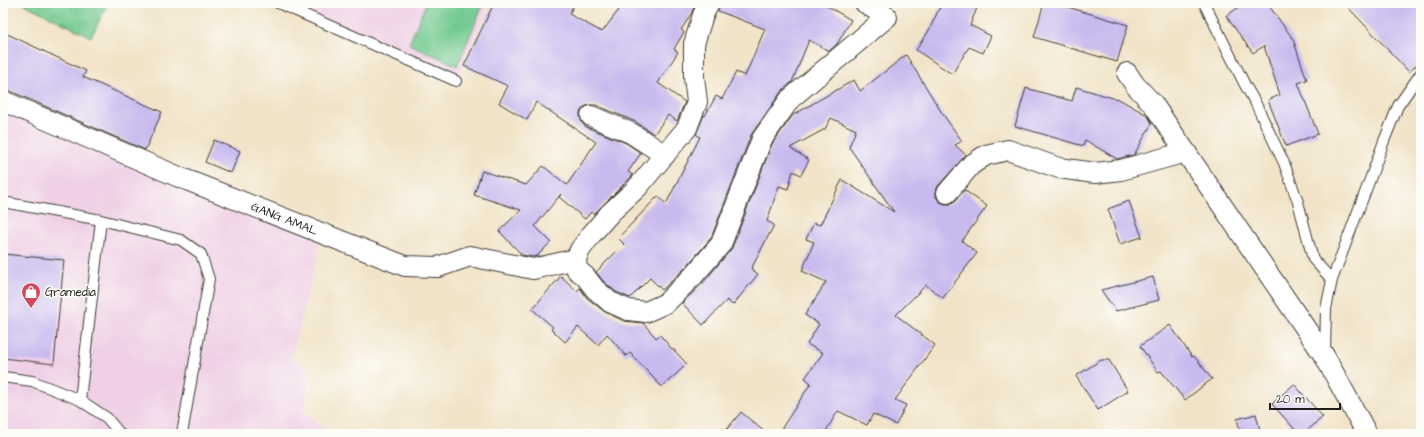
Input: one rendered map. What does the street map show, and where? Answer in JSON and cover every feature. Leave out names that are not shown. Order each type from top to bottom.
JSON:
[{"type":"street","points":[[709,3],[703,15],[694,44],[694,77],[697,102],[687,128],[637,188],[610,213],[591,235],[580,250],[576,259],[577,270],[585,276],[595,289],[610,302],[628,310],[646,312],[666,303],[694,275],[721,244],[762,139],[790,99],[887,17],[865,3]]},
{"type":"street","points":[[1127,73],[1135,85],[1153,104],[1325,357],[1367,434]]},
{"type":"street","name":"GANG AMAL","points":[[3,101],[180,177],[405,266],[438,268],[470,256],[533,269],[576,259]]},
{"type":"street","points":[[591,116],[631,133],[665,155]]},
{"type":"street","points":[[947,193],[971,165],[986,155],[1008,150],[1059,168],[1095,173],[1121,170],[1186,152]]},
{"type":"lane","points":[[278,3],[456,81]]},
{"type":"lane","points":[[1204,3],[1255,102],[1284,163],[1298,202],[1313,259],[1332,280]]},
{"type":"lane","points":[[1325,357],[1326,309],[1332,280],[1398,106],[1421,73]]},
{"type":"lane","points":[[3,202],[101,220],[181,240],[201,254],[209,279],[182,434]]},
{"type":"lane","points":[[80,400],[101,220]]},
{"type":"lane","points":[[3,377],[32,381],[80,400],[107,418],[120,434]]},
{"type":"shaded area","points":[[319,3],[490,3],[455,82],[313,16]]},
{"type":"shaded area","points":[[3,97],[324,228],[291,359],[310,369],[305,412],[331,434],[3,434]]},
{"type":"green space","points":[[22,3],[108,3],[91,37]]},
{"type":"green space","points":[[426,3],[484,3],[457,66],[409,44]]},
{"type":"building","points":[[494,3],[575,3],[569,14],[602,32],[624,3],[696,3],[681,30],[684,32],[674,49],[678,52],[658,83],[685,102],[677,121],[668,115],[654,134],[636,122],[596,105],[584,107],[580,112],[580,117],[582,123],[586,127],[626,143],[641,153],[628,172],[633,175],[594,214],[591,212],[585,219],[559,197],[561,194],[535,226],[551,242],[537,256],[533,257],[522,255],[499,231],[521,210],[474,195],[482,171],[526,185],[543,166],[567,185],[596,142],[536,102],[527,120],[499,103],[508,86],[464,66]]},
{"type":"building","points":[[720,3],[822,3],[851,20],[837,44],[829,51],[809,40],[792,82],[781,92],[751,135],[711,238],[686,267],[662,290],[650,278],[630,298],[616,292],[603,281],[596,272],[624,244],[618,238],[658,196],[666,204],[700,137],[696,134],[704,115],[705,116],[716,96],[722,99],[736,72],[745,76],[765,29],[718,11]]},
{"type":"building","points":[[942,3],[979,3],[970,25],[991,36],[983,53],[969,47],[952,74],[916,50],[928,32]]},
{"type":"building","points":[[1044,3],[1054,3],[1128,25],[1117,62],[1034,37]]},
{"type":"building","points":[[1245,3],[1267,3],[1293,39],[1307,80],[1298,83],[1318,134],[1286,146],[1268,100],[1280,95],[1264,46],[1253,53],[1226,16]]},
{"type":"building","points":[[1344,3],[1421,3],[1421,61],[1409,72]]},
{"type":"building","points":[[3,32],[86,71],[83,77],[162,112],[145,150],[8,90],[3,90]]},
{"type":"building","points":[[906,55],[942,113],[962,141],[955,145],[966,155],[938,186],[936,197],[940,202],[950,204],[956,200],[964,190],[987,206],[962,241],[977,253],[943,298],[926,285],[896,315],[935,345],[895,400],[906,405],[896,425],[873,414],[867,425],[838,411],[824,434],[778,434],[811,383],[805,378],[823,353],[807,344],[819,324],[805,315],[826,282],[802,271],[814,242],[806,239],[814,223],[820,225],[842,180],[894,212],[849,147],[856,130],[831,118],[825,129],[790,148],[809,160],[801,175],[793,171],[788,189],[779,186],[767,221],[774,225],[751,269],[758,274],[733,305],[727,300],[703,325],[682,303],[703,283],[732,248],[772,144],[793,115],[854,80],[860,91]]},
{"type":"building","points":[[1076,87],[1116,99],[1117,98],[1147,115],[1152,123],[1134,155],[1117,159],[1085,140],[1083,146],[1015,126],[1026,88],[1072,101]]},
{"type":"building","points":[[214,140],[240,151],[231,173],[205,162]]},
{"type":"building","points":[[1129,201],[1142,237],[1120,244],[1108,209]]},
{"type":"building","name":"Gramedia","points":[[3,254],[64,260],[54,364],[3,358]]},
{"type":"building","points":[[561,276],[577,291],[580,288],[587,298],[605,312],[624,321],[643,323],[656,338],[660,335],[687,364],[662,387],[630,353],[626,356],[607,334],[598,345],[578,327],[565,342],[551,329],[553,327],[532,309]]},
{"type":"building","points":[[1153,277],[1159,300],[1116,311],[1101,290]]},
{"type":"building","points":[[1170,325],[1192,357],[1194,356],[1212,379],[1185,400],[1161,371],[1158,372],[1140,346]]},
{"type":"building","points":[[1101,360],[1109,360],[1128,391],[1098,410],[1076,376]]},
{"type":"building","points":[[1294,384],[1323,417],[1303,434],[1299,434],[1272,404]]},
{"type":"building","points":[[741,412],[767,434],[723,434]]},
{"type":"building","points":[[1256,414],[1261,434],[1241,434],[1237,419]]},
{"type":"place","name":"Gramedia","points":[[31,309]]}]
